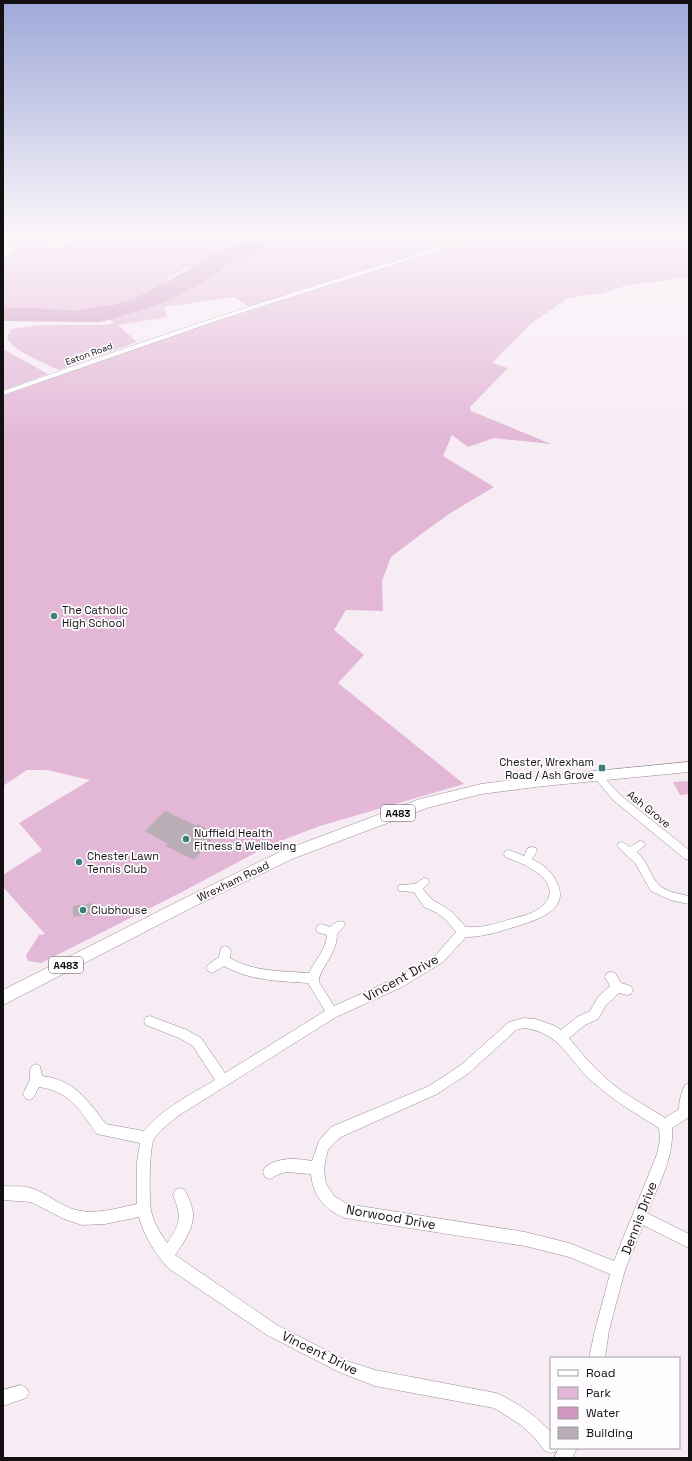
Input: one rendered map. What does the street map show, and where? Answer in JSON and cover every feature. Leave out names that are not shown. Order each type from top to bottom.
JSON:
[{"type":"highway","name":"Wrexham Road","points":[[3,998],[212,891],[287,856],[351,830],[425,803],[481,789],[544,781],[689,767]]},
{"type":"street","name":"Eaton Road","points":[[3,393],[170,334],[264,303]]},
{"type":"street","name":"Ash Grove","points":[[598,776],[616,797],[689,856]]},
{"type":"street","points":[[640,845],[626,849],[639,860],[655,888],[674,897],[689,900]]},
{"type":"street","points":[[402,888],[420,885],[428,904],[441,910],[450,917],[463,932],[482,932],[496,929],[542,913],[552,904],[556,897],[552,882],[547,873],[529,856],[509,854]]},
{"type":"street","points":[[321,928],[336,929],[327,956],[314,972],[313,978],[314,983],[332,1013]]},
{"type":"street","name":"Vincent Drive","points":[[463,932],[439,959],[398,983],[332,1013],[222,1080],[158,1124],[147,1138],[144,1162],[144,1209],[149,1228],[166,1255],[173,1263],[272,1330],[344,1367],[375,1378],[496,1401],[513,1410],[531,1423],[550,1444]]},
{"type":"street","points":[[212,968],[224,955],[233,966],[264,973],[313,978]]},
{"type":"street","points":[[561,1037],[581,1021],[590,1019],[602,1001],[622,988],[611,977]]},
{"type":"street","points":[[150,1021],[183,1034],[197,1042],[222,1080]]},
{"type":"street","name":"Norwood Drive","points":[[618,1270],[569,1250],[525,1239],[345,1210],[329,1201],[320,1186],[317,1168],[320,1152],[326,1142],[336,1132],[433,1090],[465,1070],[513,1026],[524,1023],[536,1024],[549,1029],[561,1037],[581,1062],[597,1078],[619,1096],[665,1125]]},
{"type":"street","points":[[29,1094],[36,1076],[69,1089],[78,1098],[102,1130],[147,1138]]},
{"type":"street","points":[[665,1125],[686,1112],[685,1104],[689,1089]]},
{"type":"street","name":"Dennis Drive","points":[[597,1357],[602,1330],[618,1270],[664,1154],[666,1140],[665,1125]]},
{"type":"street","points":[[270,1172],[276,1167],[285,1165],[317,1168]]},
{"type":"street","points":[[3,1193],[30,1194],[67,1213],[81,1218],[97,1218],[144,1209]]},
{"type":"street","points":[[166,1255],[176,1243],[186,1222],[186,1211],[180,1195]]},
{"type":"street","points":[[640,1217],[689,1241]]},
{"type":"street","points":[[3,1398],[21,1393]]},
{"type":"street","points":[[554,1449],[561,1458],[568,1449]]},
{"type":"green space","points":[[3,303],[116,303],[98,308],[51,310],[3,307]]},
{"type":"green space","points":[[162,303],[191,303],[164,307],[167,317],[118,325],[137,342],[59,370],[16,348],[7,338],[11,329],[40,325],[105,325],[114,323],[110,320]]},
{"type":"green space","points":[[243,303],[260,303],[249,307]]},
{"type":"green space","points":[[274,303],[561,303],[532,323],[492,363],[508,368],[470,407],[471,411],[551,444],[494,438],[468,447],[452,435],[443,456],[494,487],[452,512],[391,557],[382,581],[383,611],[346,610],[334,630],[364,655],[338,683],[464,784],[320,826],[270,845],[182,892],[41,963],[28,961],[26,955],[39,935],[45,934],[3,887],[3,875],[42,850],[19,823],[90,780],[47,770],[27,770],[3,786],[3,396],[173,335]]},
{"type":"green space","points":[[3,349],[48,374],[3,390]]},
{"type":"green space","points":[[689,781],[689,794],[680,795],[673,782]]},
{"type":"water","points":[[118,303],[162,303],[100,322],[3,321],[3,307],[75,310]]},
{"type":"building","name":"Nuffield Health Fitness & Wellbeing","points":[[165,811],[197,826],[198,824],[217,834],[194,860],[166,846],[168,844],[145,831]]},
{"type":"building","name":"Clubhouse","points":[[92,903],[92,914],[73,917],[73,906]]},
{"type":"place","name":"The Catholic High School","points":[[54,616]]},
{"type":"place","name":"Chester, Wrexham Road / Ash Grove","points":[[602,768]]},
{"type":"place","name":"Nuffield Health Fitness & Wellbeing","points":[[186,839]]},
{"type":"place","name":"Chester Lawn Tennis Club","points":[[79,862]]},
{"type":"place","name":"Clubhouse","points":[[83,910]]}]
